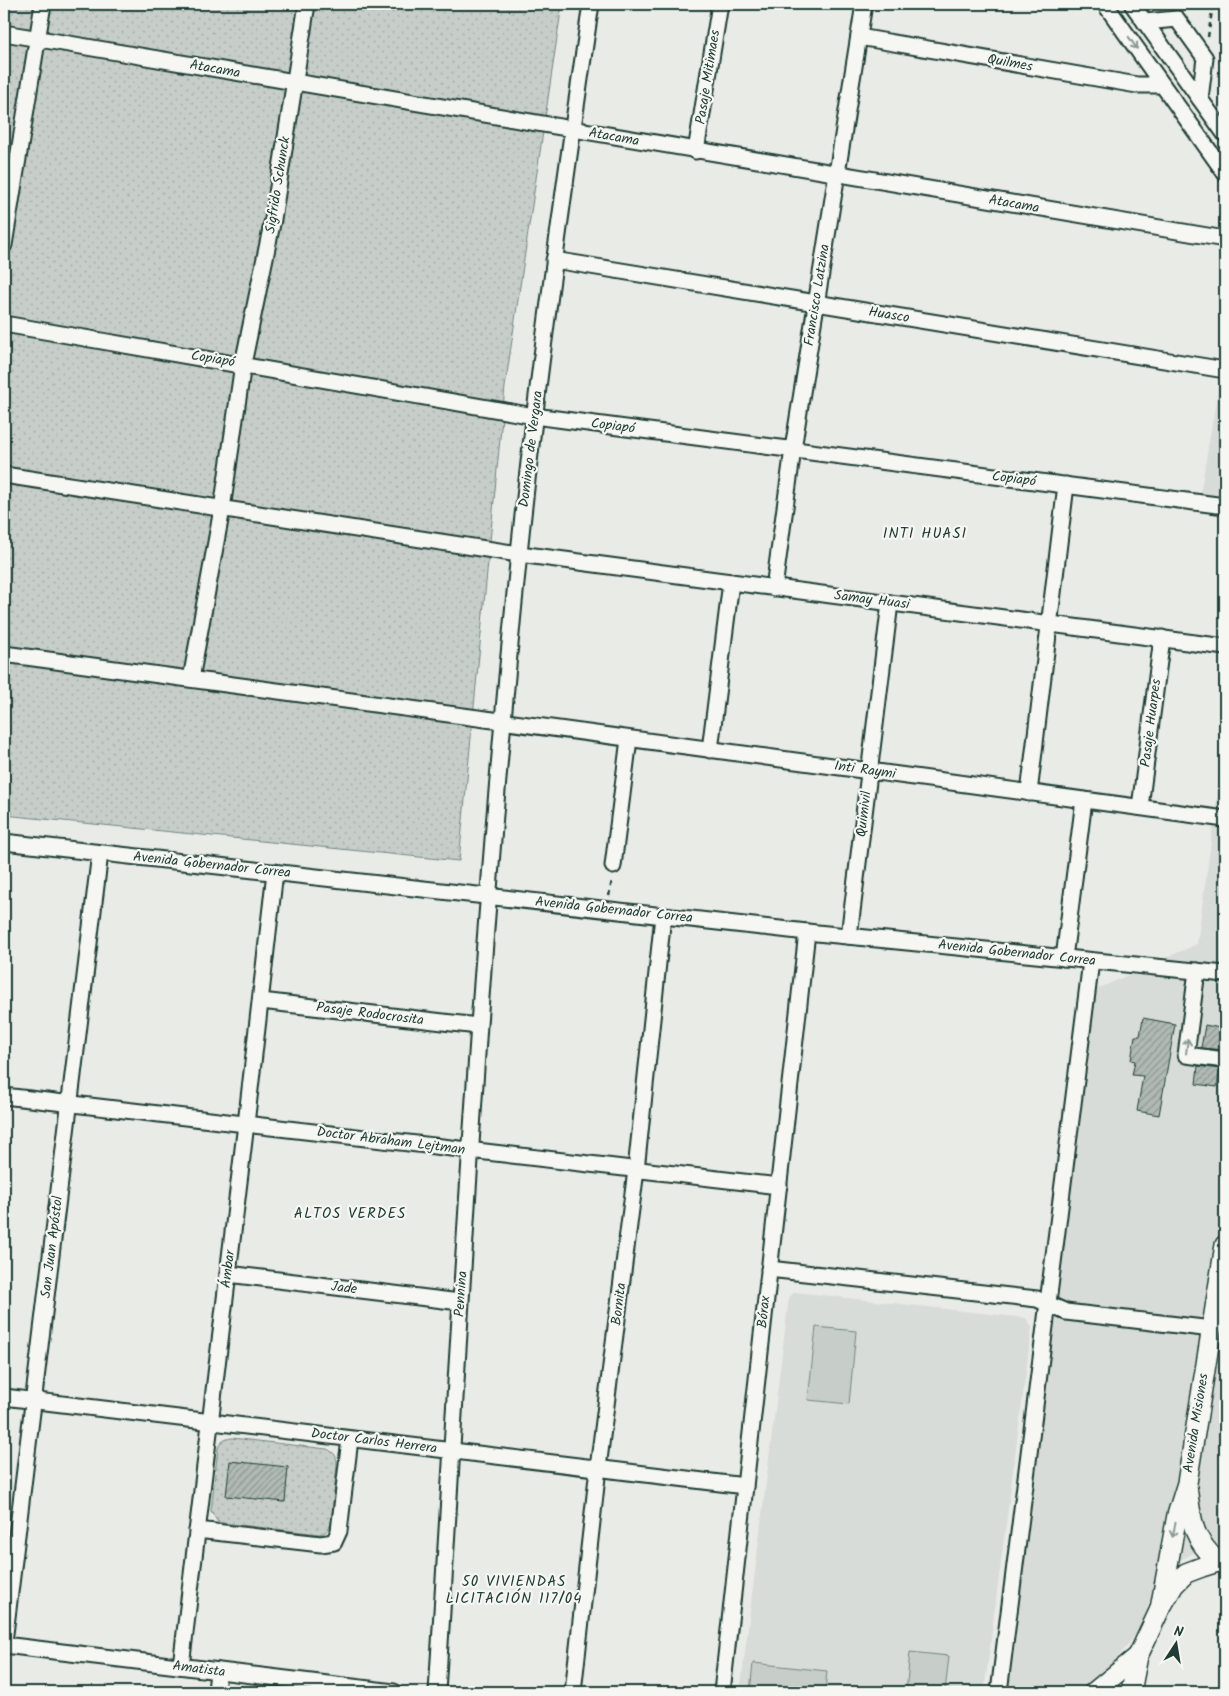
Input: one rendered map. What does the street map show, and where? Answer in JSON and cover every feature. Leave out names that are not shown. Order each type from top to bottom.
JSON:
[{"type":"main road","name":"Avenida Misiones","points":[[1160,1609],[1177,1515],[1187,1483],[1225,1244]]},
{"type":"main road","name":"Avenida Misiones","points":[[1187,1483],[1194,1530],[1202,1544],[1222,1563]]},
{"type":"main road","points":[[1130,1692],[1138,1656],[1160,1609],[1174,1585],[1186,1573],[1222,1563]]},
{"type":"main road","points":[[1094,1692],[1138,1656]]},
{"type":"street","points":[[4,245],[43,4]]},
{"type":"street","name":"Sigfrido Schunck","points":[[192,679],[222,508],[243,364],[273,219],[307,4]]},
{"type":"street","name":"Domingo de Vergara","points":[[489,896],[519,554],[534,416],[554,260],[591,4]]},
{"type":"street","name":"Pasaje Mitimaes","points":[[696,151],[720,4]]},
{"type":"street","name":"Francisco Latzina","points":[[774,588],[793,449],[864,4]]},
{"type":"street","points":[[1105,4],[1225,173]]},
{"type":"street","points":[[1132,4],[1225,134]]},
{"type":"street","points":[[1145,22],[1177,19],[1205,58],[1200,99]]},
{"type":"street","name":"Atacama","points":[[4,33],[1225,239]]},
{"type":"street","name":"Quilmes","points":[[859,37],[1137,85],[1162,85]]},
{"type":"street","name":"Huasco","points":[[554,260],[1225,370]]},
{"type":"street","name":"Copiapó","points":[[4,324],[534,416],[1225,506]]},
{"type":"street","name":"Samay Huasi","points":[[4,475],[519,554],[1225,647]]},
{"type":"street","points":[[1029,793],[1066,485]]},
{"type":"street","points":[[710,750],[731,582]]},
{"type":"street","name":"Quimivil","points":[[849,936],[890,603]]},
{"type":"street","name":"Pasaje Huarpes","points":[[1140,808],[1162,638]]},
{"type":"street","name":"Inti Raymi","points":[[4,654],[1225,819]]},
{"type":"street","points":[[613,866],[629,739]]},
{"type":"street","points":[[1064,958],[1084,800]]},
{"type":"street","name":"Avenida Gobernador Correa","points":[[4,842],[807,932],[1225,974]]},
{"type":"street","name":"San Juan Apóstol","points":[[4,1643],[100,853]]},
{"type":"street","name":"Ámbar","points":[[181,1666],[275,872]]},
{"type":"street","name":"Pennina","points":[[437,1692],[478,1026],[489,896]]},
{"type":"street","name":"Bornita","points":[[573,1692],[598,1468],[636,1170],[663,916]]},
{"type":"street","name":"Bórax","points":[[722,1692],[807,932]]},
{"type":"street","points":[[999,1692],[1091,960]]},
{"type":"street","points":[[1197,971],[1186,1055],[1225,1060]]},
{"type":"street","name":"Pasaje Rodocrosita","points":[[261,1001],[478,1026]]},
{"type":"street","name":"Doctor Abraham Lejtman","points":[[4,1096],[778,1186]]},
{"type":"street","points":[[769,1269],[1037,1299],[1066,1312],[1212,1329]]},
{"type":"street","name":"Jade","points":[[228,1274],[460,1302]]},
{"type":"street","name":"Doctor Carlos Herrera","points":[[4,1397],[745,1486]]},
{"type":"street","points":[[197,1530],[321,1544],[334,1542],[339,1531],[350,1438]]},
{"type":"street","name":"Amatista","points":[[4,1643],[394,1692]]},
{"type":"street","points":[[216,1692],[218,1671]]},
{"type":"path","points":[[1205,58],[1213,4]]},
{"type":"path","points":[[608,910],[613,866]]},
{"type":"shaded area","points":[[4,4],[562,4],[505,387],[459,861],[4,815]]},
{"type":"shaded area","points":[[1220,377],[1225,378],[1225,505],[1200,495]]},
{"type":"shaded area","points":[[1225,738],[1225,1546],[1210,1544],[1159,1572],[1140,1630],[1105,1673],[1079,1692],[1008,1692],[1095,990],[1197,944]]},
{"type":"shaded area","points":[[795,1292],[1026,1318],[1032,1327],[984,1692],[740,1692],[789,1297]]},
{"type":"shaded area","points":[[816,1327],[856,1331],[849,1404],[808,1400]]},
{"type":"shaded area","points":[[232,1438],[327,1449],[334,1453],[337,1465],[331,1524],[326,1531],[319,1534],[217,1521],[211,1511],[218,1448],[224,1441]]},
{"type":"shaded area","points":[[910,1652],[949,1656],[945,1692],[906,1692]]},
{"type":"shaded area","points":[[753,1663],[827,1671],[825,1692],[750,1692]]},
{"type":"building","points":[[1143,1018],[1175,1024],[1159,1115],[1137,1111],[1143,1076],[1132,1075],[1135,1061],[1131,1060],[1135,1036],[1140,1036]]},
{"type":"building","points":[[1205,1025],[1225,1029],[1223,1050],[1201,1048]]},
{"type":"building","points":[[1198,1066],[1220,1069],[1217,1087],[1196,1084]]},
{"type":"building","points":[[230,1461],[288,1467],[285,1502],[226,1496]]},
{"type":"district","name":"INTI HUASI","points":[[925,534]]},
{"type":"district","name":"ALTOS VERDES","points":[[350,1214]]},
{"type":"district","name":"50 VIVIENDAS LICITACIÓN 117/04","points":[[514,1590]]}]
